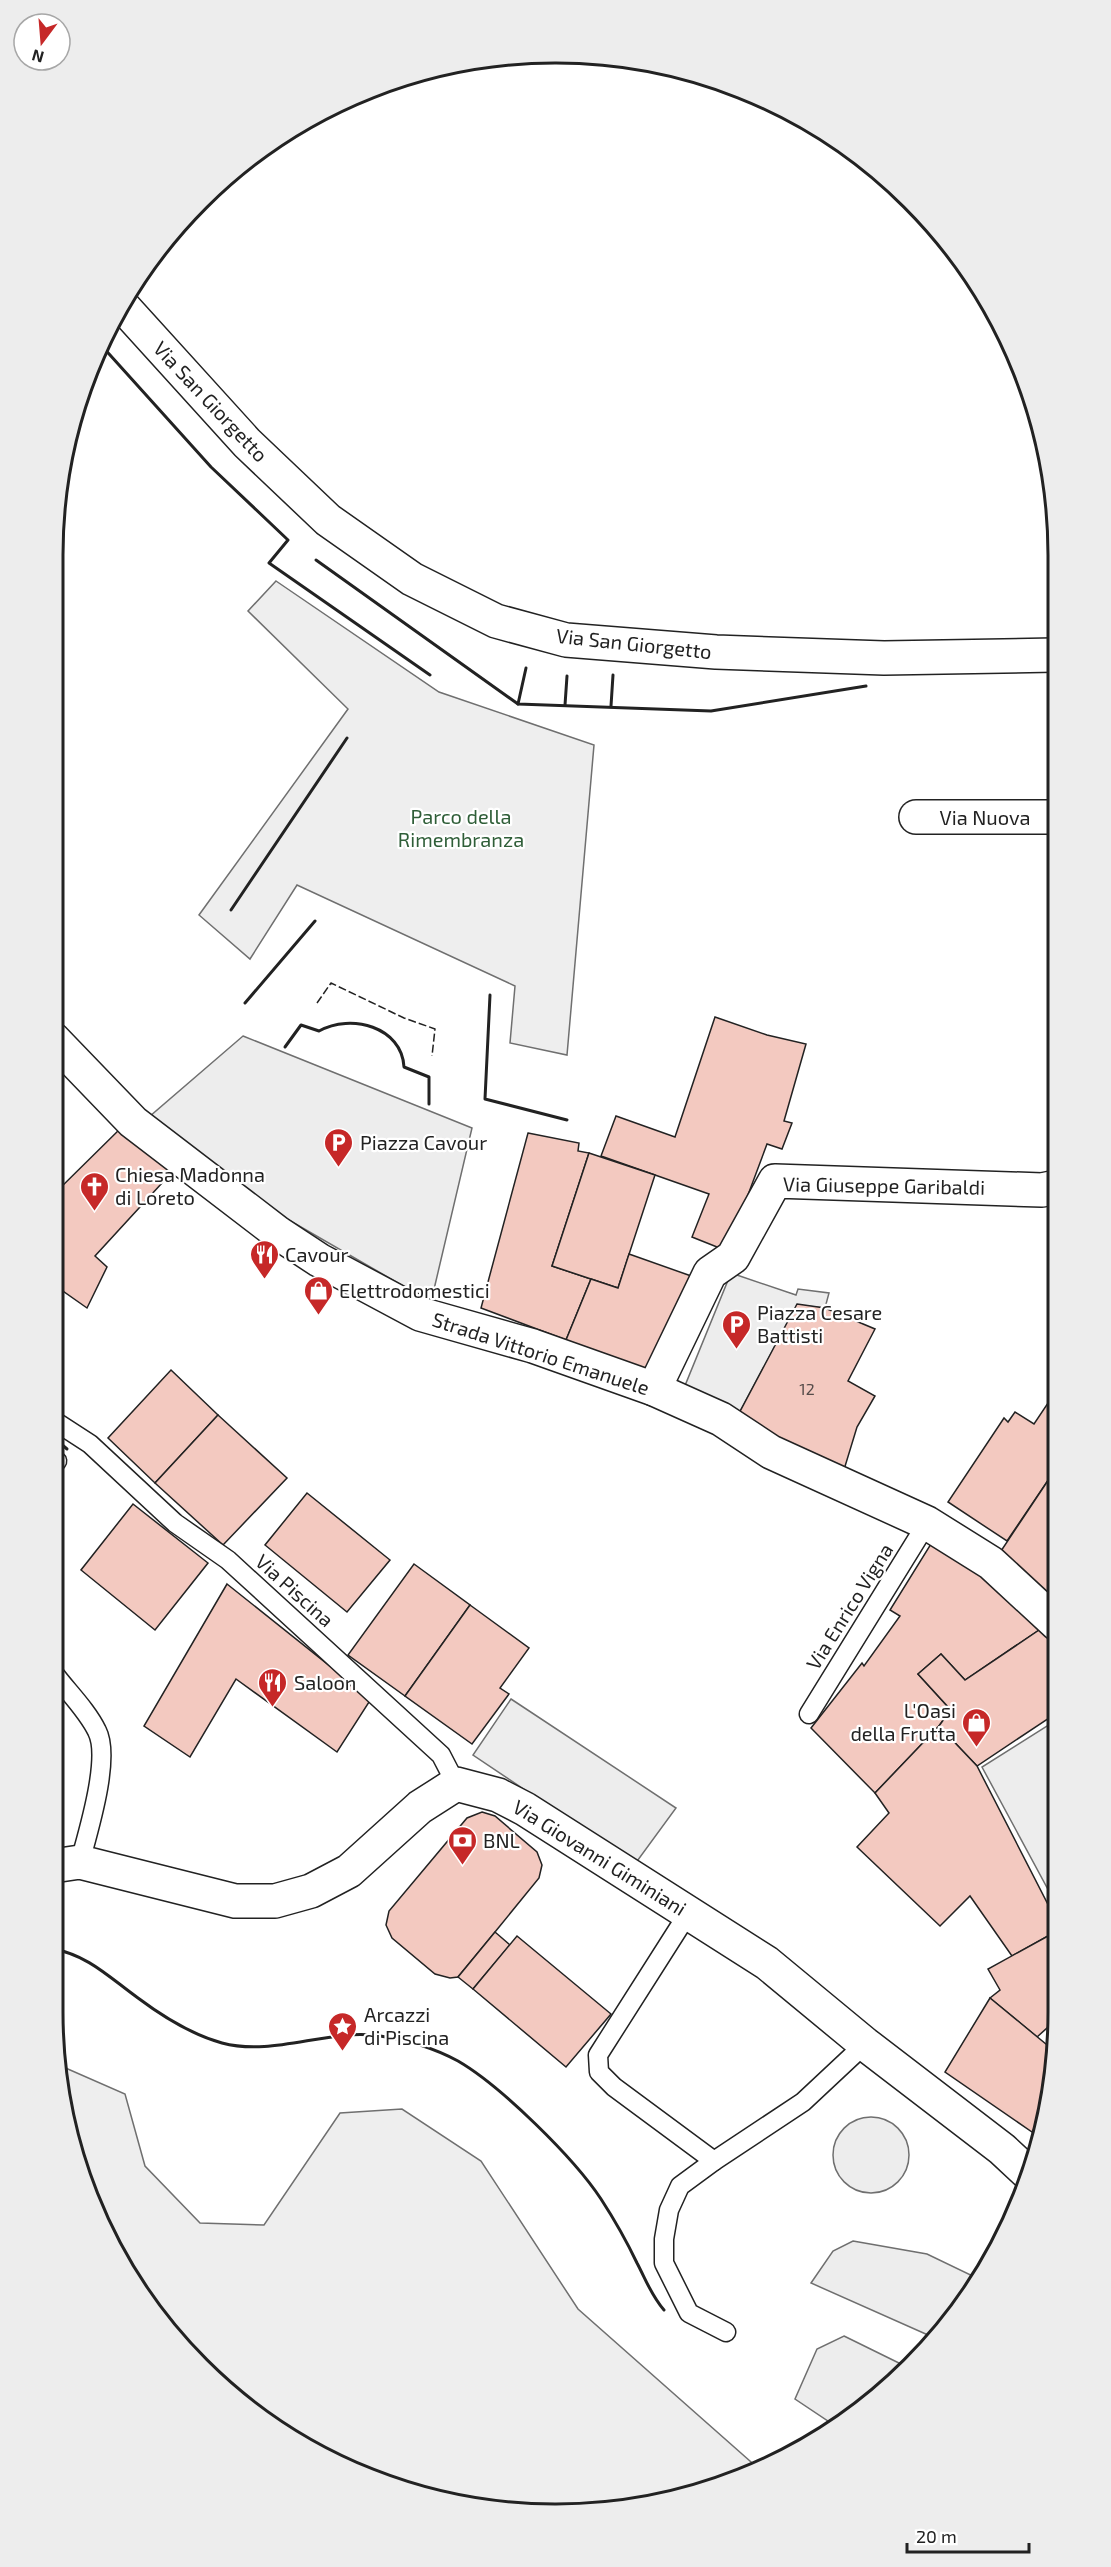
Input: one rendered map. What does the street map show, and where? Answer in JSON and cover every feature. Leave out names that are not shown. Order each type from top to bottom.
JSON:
[{"type":"street","name":"Via San Giorgetto","points":[[128,311],[247,443],[328,520],[412,579],[496,621],[566,640],[716,652],[884,658],[1048,655]]},
{"type":"street","name":"Via Nuova","points":[[916,818],[1048,817]]},
{"type":"street","name":"Strada Vittorio Emanuele","points":[[63,1050],[133,1122],[278,1233],[319,1260],[420,1314],[533,1347],[654,1389],[721,1419],[771,1452],[927,1523],[992,1563],[1048,1616]]},
{"type":"street","name":"Via Giuseppe Garibaldi","points":[[654,1389],[710,1273],[733,1257],[775,1181],[1048,1189]]},
{"type":"street","points":[[66,1864],[235,1901],[275,1901],[311,1891],[349,1871],[420,1807],[456,1784]]},
{"type":"street","name":"Via Giovanni Giminiani","points":[[456,1784],[498,1795],[525,1809],[767,1963],[865,2044],[1002,2149],[1023,2168]]},
{"type":"lane","name":"Via Piscina","points":[[63,1427],[90,1444],[175,1523],[228,1560],[375,1693],[441,1755],[456,1784]]},
{"type":"lane","name":"Via Enrico Vigna","points":[[809,1713],[927,1523]]},
{"type":"lane","points":[[63,1686],[98,1732],[101,1761],[94,1810],[66,1864]]},
{"type":"lane","points":[[689,1912],[598,2055],[599,2072],[614,2087],[714,2161]]},
{"type":"lane","points":[[726,2332],[689,2313],[664,2263],[664,2239],[669,2210],[680,2186],[803,2102],[865,2044]]},
{"type":"green space","name":"Parco della Rimembranza","points":[[276,581],[439,692],[594,745],[567,1055],[510,1043],[515,986],[297,885],[250,959],[199,915],[348,709],[248,611]]},
{"type":"green space","points":[[66,2068],[125,2094],[145,2166],[200,2223],[264,2225],[340,2113],[402,2109],[481,2161],[578,2309],[752,2463],[714,2478],[652,2495],[588,2503],[556,2504],[523,2503],[459,2495],[367,2467],[309,2438],[256,2402],[207,2360],[165,2311],[129,2258],[100,2200],[72,2108]]},
{"type":"shaded area","name":"Piazza Cavour","points":[[243,1036],[472,1128],[431,1302],[268,1208],[149,1117]]},
{"type":"shaded area","name":"Piazza Cesare Battisti","points":[[731,1273],[796,1295],[798,1289],[829,1293],[825,1308],[797,1305],[736,1419],[682,1393]]},
{"type":"shaded area","points":[[511,1699],[676,1808],[635,1864],[473,1755]]},
{"type":"shaded area","points":[[1048,1725],[1048,1889],[982,1767]]},
{"type":"shaded area","points":[[871,2117],[885,2120],[898,2128],[906,2141],[909,2155],[906,2169],[898,2182],[885,2190],[871,2193],[857,2190],[844,2182],[836,2169],[833,2155],[836,2141],[844,2128],[857,2120]]},
{"type":"shaded area","points":[[853,2241],[927,2254],[971,2275],[927,2335],[811,2283],[833,2251]]},
{"type":"shaded area","points":[[844,2336],[900,2364],[828,2421],[795,2399],[817,2349]]},
{"type":"building","points":[[715,1017],[767,1035],[806,1044],[784,1121],[792,1123],[782,1149],[767,1144],[727,1251],[692,1237],[709,1194],[601,1156],[616,1116],[675,1137]]},
{"type":"building","name":"Chiesa Madonna di Loreto","points":[[126,1123],[173,1171],[95,1256],[107,1267],[87,1308],[63,1291],[63,1185]]},
{"type":"building","points":[[528,1133],[579,1143],[578,1151],[589,1153],[552,1266],[591,1279],[566,1340],[481,1308]]},
{"type":"building","points":[[589,1153],[655,1175],[618,1288],[552,1266]]},
{"type":"building","points":[[629,1254],[694,1277],[644,1372],[566,1340],[591,1279],[618,1288]]},
{"type":"building","points":[[797,1304],[825,1308],[875,1329],[848,1381],[875,1396],[857,1427],[843,1473],[736,1419]]},
{"type":"building","points":[[171,1370],[218,1415],[155,1483],[108,1438]]},
{"type":"building","points":[[1048,1403],[1048,1480],[1007,1541],[948,1502],[1004,1418],[1008,1422],[1015,1412],[1034,1424]]},
{"type":"building","points":[[218,1415],[287,1478],[223,1545],[155,1483]]},
{"type":"building","points":[[1048,1480],[1048,1596],[1001,1551]]},
{"type":"building","points":[[307,1493],[390,1560],[347,1612],[265,1545]]},
{"type":"building","points":[[133,1504],[208,1563],[155,1630],[81,1570]]},
{"type":"building","points":[[934,1539],[1045,1626],[965,1680],[941,1654],[918,1674],[949,1708],[940,1715],[944,1719],[939,1726],[875,1793],[811,1728],[862,1663],[864,1666],[900,1616],[890,1610]]},
{"type":"building","points":[[414,1564],[470,1605],[405,1696],[348,1655]]},
{"type":"building","points":[[227,1584],[371,1699],[337,1752],[236,1679],[190,1757],[144,1726]]},
{"type":"building","points":[[470,1605],[529,1648],[500,1688],[509,1694],[472,1744],[405,1696]]},
{"type":"building","points":[[1045,1626],[1048,1631],[1048,1719],[977,1766],[939,1726],[944,1719],[940,1715],[949,1708],[918,1674],[941,1654],[965,1680]]},
{"type":"building","points":[[939,1726],[977,1766],[1048,1904],[1048,1936],[1012,1956],[970,1896],[940,1926],[857,1847],[889,1813],[875,1793]]},
{"type":"building","points":[[482,1812],[495,1816],[537,1852],[542,1865],[539,1878],[458,1977],[450,1978],[435,1974],[392,1938],[386,1925],[389,1911],[467,1818]]},
{"type":"building","points":[[495,1932],[510,1945],[473,1989],[458,1977]]},
{"type":"building","points":[[517,1936],[611,2014],[566,2067],[473,1989]]},
{"type":"building","points":[[1048,1936],[1048,2028],[1037,2037],[990,1998],[1000,1990],[988,1969]]},
{"type":"building","points":[[990,1998],[1047,2045],[1039,2108],[1033,2130],[1032,2132],[945,2072]]},
{"type":"fence","points":[[317,1003],[331,983],[404,1018],[435,1029],[432,1056]]},
{"type":"wall","points":[[107,352],[211,467],[288,540],[269,563],[430,675]]},
{"type":"wall","points":[[316,560],[518,704],[711,711],[866,686]]},
{"type":"wall","points":[[518,704],[526,668]]},
{"type":"wall","points":[[611,706],[613,675]]},
{"type":"wall","points":[[565,705],[567,676]]},
{"type":"wall","points":[[231,910],[347,738]]},
{"type":"wall","points":[[245,1003],[315,921]]},
{"type":"wall","points":[[490,995],[485,1099],[567,1120]]},
{"type":"wall","points":[[285,1047],[301,1025],[319,1031],[346,1023],[373,1027],[385,1033],[394,1042],[401,1053],[404,1067],[429,1077],[429,1104]]},
{"type":"wall","points":[[63,1446],[67,1449]]},
{"type":"wall","points":[[63,1951],[88,1962],[167,2018],[189,2030],[222,2043],[261,2047],[341,2036],[380,2036],[420,2045],[458,2061],[495,2087],[515,2105],[555,2144],[589,2182],[664,2310]]},
{"type":"place","name":"Piazza Cavour","points":[[339,1168]]},
{"type":"place","name":"Chiesa Madonna di Loreto","points":[[94,1212]]},
{"type":"place","name":"Cavour","points":[[264,1280]]},
{"type":"place","name":"Elettrodomestici","points":[[318,1316]]},
{"type":"place","name":"Piazza Cesare Battisti","points":[[736,1350]]},
{"type":"place","name":"Saloon","points":[[273,1708]]},
{"type":"place","name":"L'Oasi della Frutta","points":[[977,1748]]},
{"type":"place","name":"BNL","points":[[462,1866]]},
{"type":"place","name":"Arcazzi di Piscina","points":[[343,2052]]}]
